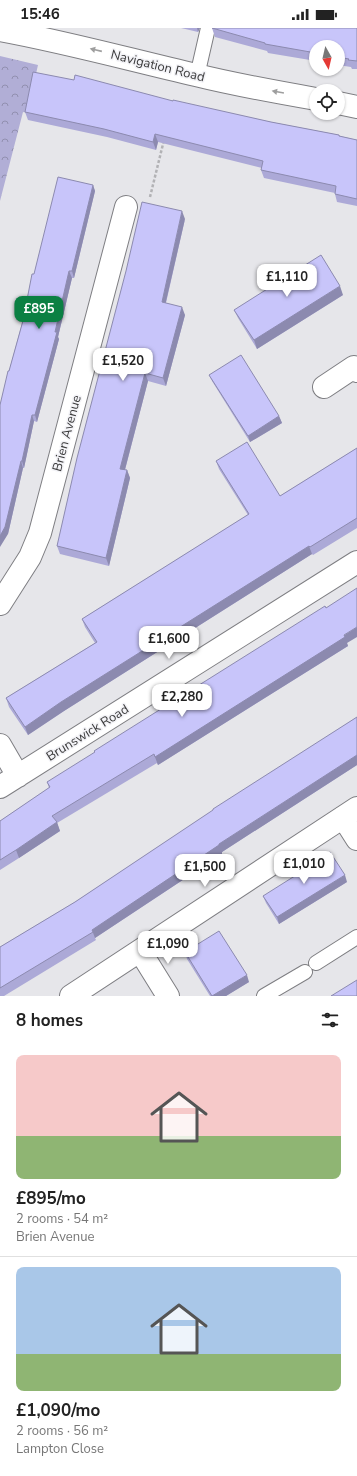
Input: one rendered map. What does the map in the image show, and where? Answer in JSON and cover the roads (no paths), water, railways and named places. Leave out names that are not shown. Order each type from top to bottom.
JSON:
[{"type":"street","name":"Navigation Road","points":[[0,30],[97,50],[197,76],[309,98]]},
{"type":"street","points":[[345,104],[357,107]]},
{"type":"street","name":"Brien Avenue","points":[[0,604],[30,557],[40,533],[126,207]]},
{"type":"street","points":[[324,387],[354,366],[357,371]]},
{"type":"street","name":"Brunswick Road","points":[[0,787],[357,562]]},
{"type":"street","points":[[0,745],[18,776]]},
{"type":"street","points":[[71,996],[350,813],[357,839]]},
{"type":"street","points":[[140,951],[168,996]]},
{"type":"lane","points":[[197,76],[208,28]]},
{"type":"lane","points":[[316,963],[357,937]]},
{"type":"lane","points":[[264,996],[305,972]]}]
